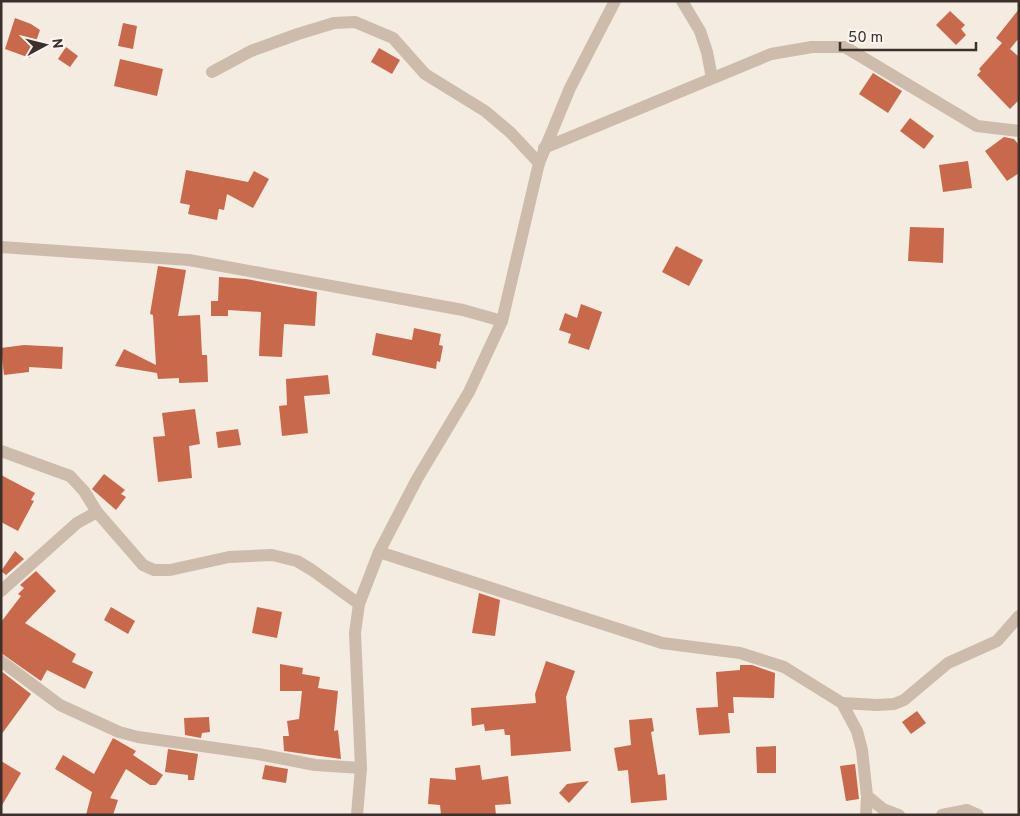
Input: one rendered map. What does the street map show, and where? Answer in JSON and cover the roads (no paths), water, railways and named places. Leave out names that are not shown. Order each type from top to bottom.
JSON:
[{"type":"street","points":[[357,815],[362,768],[355,633],[359,604],[379,552],[417,479],[470,392],[502,321],[544,148],[570,88],[615,1]]},
{"type":"street","points":[[682,1],[700,31],[707,52],[712,78]]},
{"type":"street","points":[[212,72],[251,51],[298,34],[334,23],[355,22],[393,38],[425,74],[485,111],[511,133],[539,163]]},
{"type":"street","points":[[544,148],[771,54],[812,47],[845,47],[977,126],[1019,131]]},
{"type":"street","points":[[1,247],[189,260],[463,310],[502,321]]},
{"type":"street","points":[[1,452],[70,476],[84,491],[97,512],[117,533],[133,556],[143,565],[154,570],[170,570],[229,557],[272,556],[296,561],[312,570],[359,604]]},
{"type":"street","points":[[1,591],[77,523],[97,512]]},
{"type":"street","points":[[379,552],[662,643],[740,653],[784,667],[842,703],[857,731],[864,766],[867,796],[866,815]]},
{"type":"street","points":[[842,703],[885,704],[904,700],[948,663],[997,641],[1019,616]]},
{"type":"street","points":[[1,661],[60,705],[119,732],[138,737],[258,754],[309,764],[362,768]]},
{"type":"street","points":[[867,796],[883,809],[899,815]]},
{"type":"street","points":[[942,815],[967,810],[978,815]]}]
